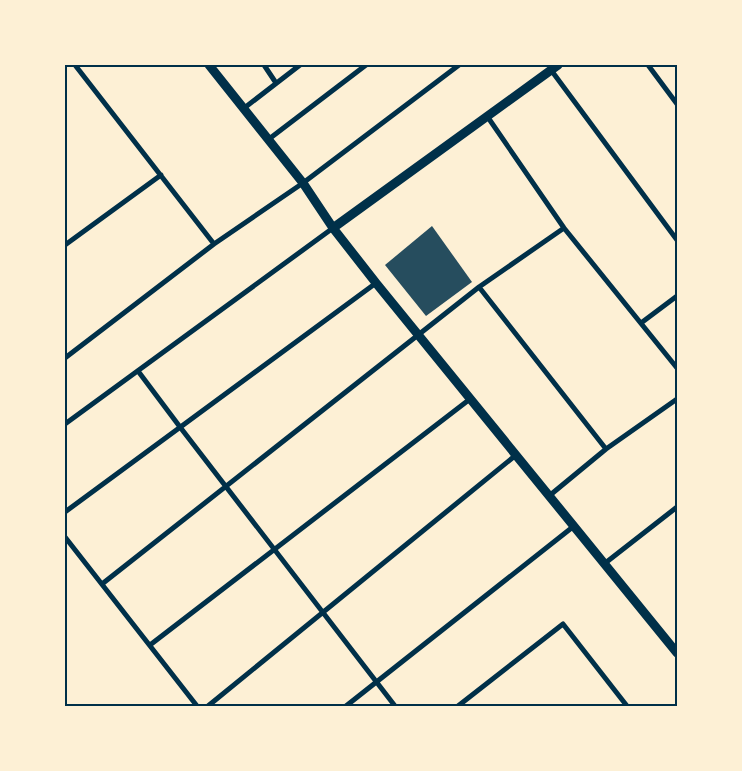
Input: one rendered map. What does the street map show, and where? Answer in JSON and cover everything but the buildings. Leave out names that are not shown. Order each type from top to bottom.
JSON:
[{"type":"street","points":[[75,65],[214,244]]},
{"type":"street","points":[[209,65],[303,183],[333,228],[376,283],[677,653]]},
{"type":"street","points":[[264,65],[276,83]]},
{"type":"street","points":[[243,109],[300,65]]},
{"type":"street","points":[[269,139],[366,65]]},
{"type":"street","points":[[65,358],[214,244],[303,183],[459,65]]},
{"type":"street","points":[[648,65],[677,104]]},
{"type":"street","points":[[65,424],[487,115],[555,68],[677,240]]},
{"type":"street","points":[[487,115],[564,228],[677,368]]},
{"type":"street","points":[[65,244],[161,175]]},
{"type":"street","points":[[102,584],[479,287],[564,228]]},
{"type":"street","points":[[65,512],[376,283]]},
{"type":"street","points":[[479,287],[606,449]]},
{"type":"street","points":[[640,323],[677,296]]},
{"type":"street","points":[[138,371],[395,706]]},
{"type":"street","points":[[150,645],[470,399]]},
{"type":"street","points":[[549,496],[606,449],[677,399]]},
{"type":"street","points":[[208,706],[516,455]]},
{"type":"street","points":[[604,564],[677,507]]},
{"type":"street","points":[[346,706],[574,526]]},
{"type":"street","points":[[65,537],[197,706]]},
{"type":"street","points":[[458,706],[563,624],[627,706]]}]
